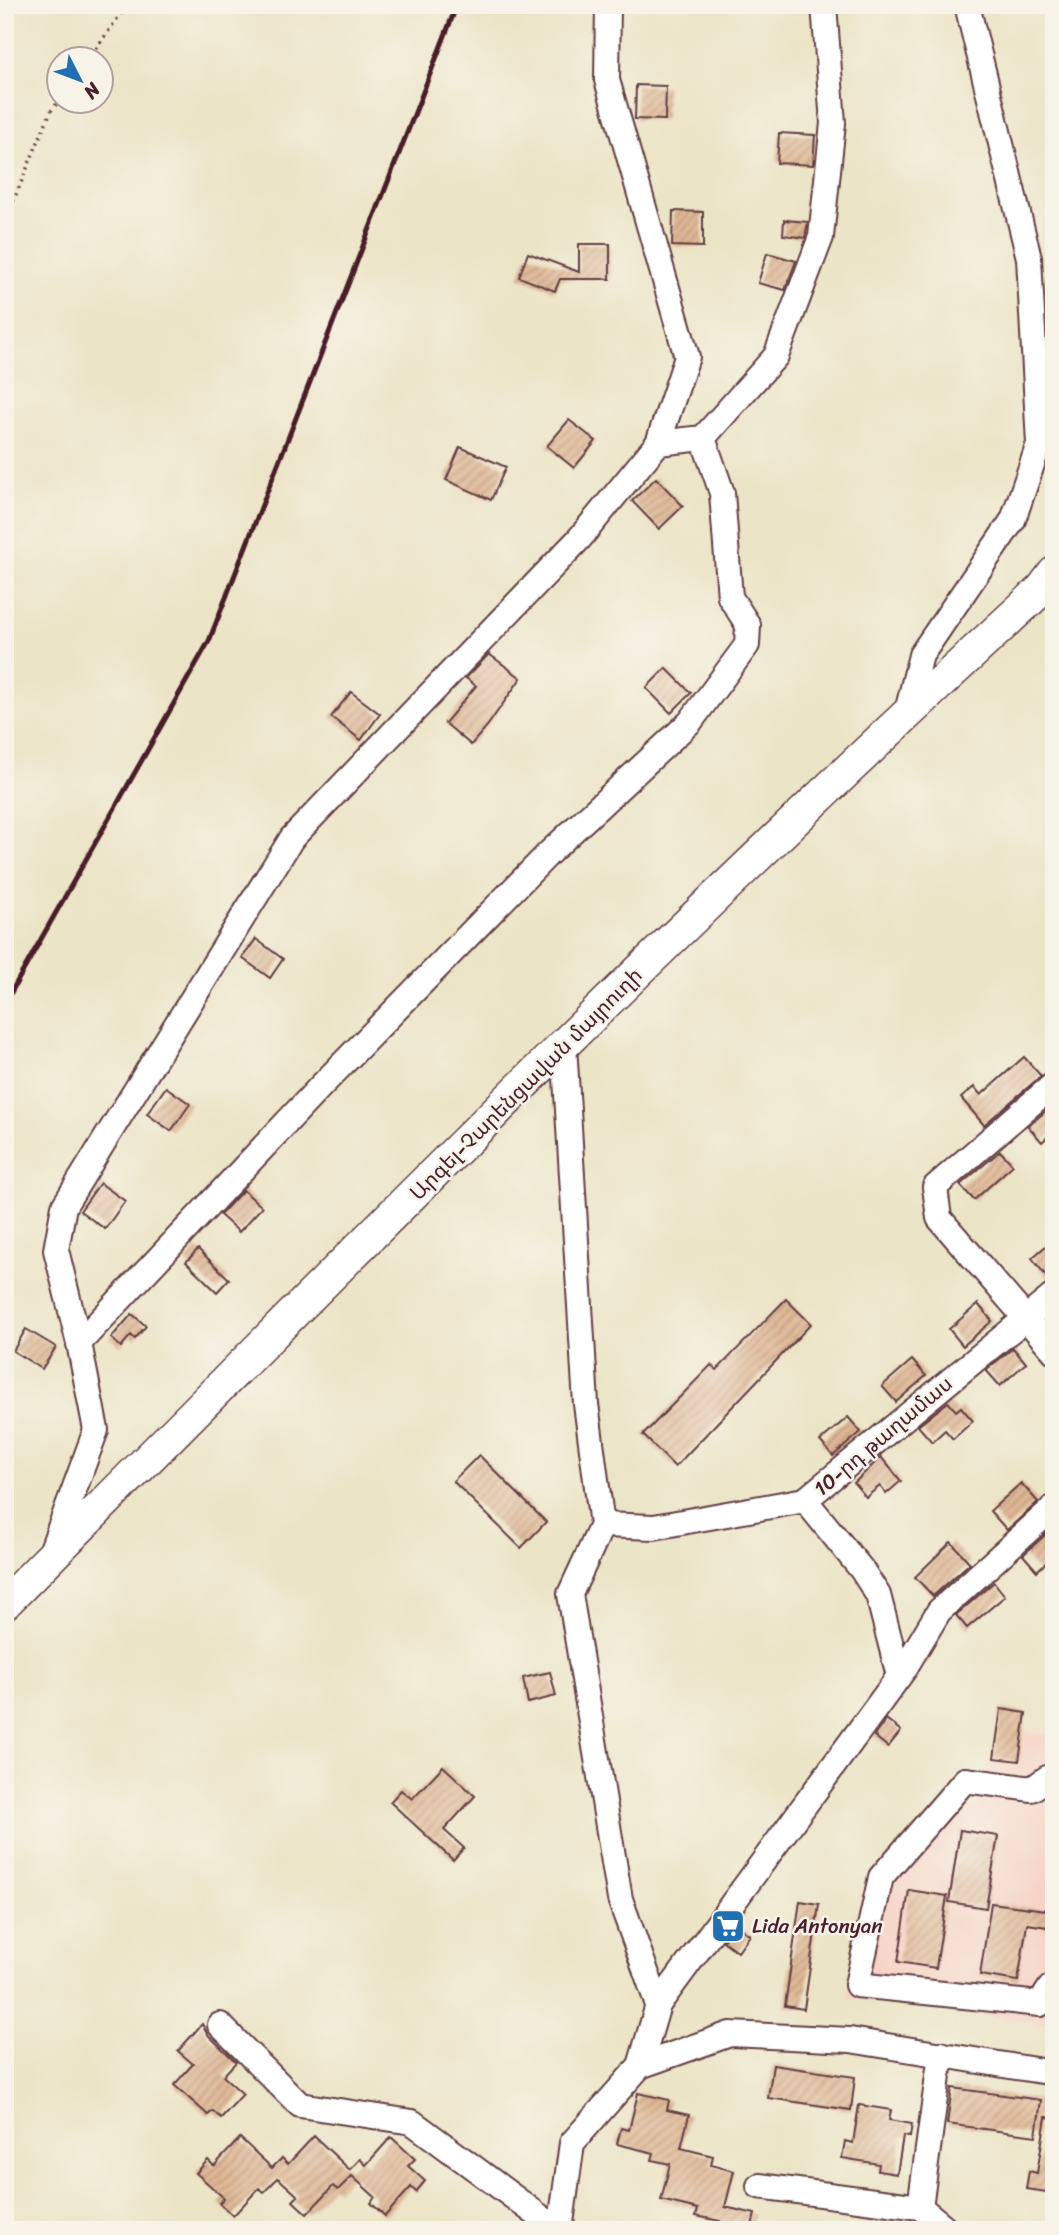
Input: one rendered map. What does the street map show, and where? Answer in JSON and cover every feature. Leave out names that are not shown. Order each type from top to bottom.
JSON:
[{"type":"main road","name":"Արգել-Չարենցավան մայրուղի","points":[[5,1603],[564,1045],[907,712],[1042,589],[1054,573]]},
{"type":"street","points":[[48,1559],[96,1430],[79,1343],[56,1250],[64,1206],[292,838],[579,539],[658,443],[687,357],[607,80],[607,5]]},
{"type":"street","points":[[658,443],[703,438],[776,356],[821,237],[833,123],[824,5]]},
{"type":"street","points":[[907,712],[921,655],[1013,520],[1039,444],[1030,258],[967,5]]},
{"type":"street","points":[[79,1343],[320,1087],[550,852],[690,722],[747,645],[748,625],[730,597],[722,493],[703,438]]},
{"type":"street","points":[[564,1045],[586,1404],[602,1525],[570,1594],[620,1899],[658,2005]]},
{"type":"street","points":[[1054,1084],[935,1187],[939,1218],[1054,1351]]},
{"type":"street","name":"10-րդ թաղամաս","points":[[602,1525],[654,1527],[805,1500],[1054,1295]]},
{"type":"street","points":[[805,1500],[862,1570],[878,1595],[899,1676]]},
{"type":"street","points":[[220,2025],[300,2105],[412,2122],[559,2230],[572,2143],[640,2066],[658,2005],[899,1676],[939,1611],[1054,1507]]},
{"type":"street","points":[[1054,1779],[1047,1778],[1032,1789],[965,1780],[881,1877],[858,1985],[1040,2004],[1050,1988],[1054,1989]]},
{"type":"street","points":[[640,2066],[730,2034],[850,2040],[1054,2073]]},
{"type":"street","points":[[920,2207],[941,2054]]},
{"type":"street","points":[[759,2186],[920,2207],[948,2230]]},
{"type":"path","points":[[98,46],[127,5]]},
{"type":"path","points":[[5,221],[49,116]]},
{"type":"shaded area","points":[[1000,1727],[1054,1736],[1054,2024],[848,1998],[862,1919],[950,1816],[978,1807]]},
{"type":"building","points":[[636,85],[666,86],[665,120],[635,119]]},
{"type":"building","points":[[779,133],[815,135],[813,165],[777,163]]},
{"type":"building","points":[[673,211],[703,212],[703,247],[672,246]]},
{"type":"building","points":[[784,220],[808,222],[805,238],[783,235]]},
{"type":"building","points":[[579,244],[610,244],[610,279],[560,279],[555,291],[519,277],[528,253],[579,272]]},
{"type":"building","points":[[767,253],[796,261],[785,290],[758,283]]},
{"type":"building","points":[[569,420],[596,441],[574,468],[547,446]]},
{"type":"building","points":[[460,447],[506,467],[491,500],[446,480]]},
{"type":"building","points":[[656,478],[683,506],[659,529],[632,501]]},
{"type":"building","points":[[489,654],[521,678],[471,745],[445,723],[476,686],[466,678]]},
{"type":"building","points":[[666,668],[691,693],[671,713],[646,688]]},
{"type":"building","points":[[351,692],[380,714],[361,740],[331,717]]},
{"type":"building","points":[[256,939],[283,959],[270,978],[242,958]]},
{"type":"building","points":[[1024,1057],[1041,1076],[984,1125],[961,1098],[974,1087],[981,1095]]},
{"type":"building","points":[[166,1087],[190,1104],[171,1131],[147,1114]]},
{"type":"building","points":[[1054,1104],[1054,1131],[1042,1142],[1028,1126]]},
{"type":"building","points":[[1000,1151],[1013,1165],[974,1200],[960,1185]]},
{"type":"building","points":[[100,1183],[125,1201],[105,1229],[80,1211]]},
{"type":"building","points":[[243,1190],[262,1207],[239,1232],[220,1215]]},
{"type":"building","points":[[1054,1239],[1054,1280],[1050,1281],[1032,1258]]},
{"type":"building","points":[[198,1249],[229,1279],[217,1292],[186,1262]]},
{"type":"building","points":[[786,1299],[811,1324],[675,1467],[643,1435],[711,1365],[717,1370]]},
{"type":"building","points":[[978,1304],[992,1321],[963,1346],[949,1329]]},
{"type":"building","points":[[132,1314],[146,1326],[135,1339],[131,1335],[121,1347],[111,1338]]},
{"type":"building","points":[[26,1329],[56,1347],[42,1369],[13,1351]]},
{"type":"building","points":[[1013,1348],[1026,1363],[1000,1386],[986,1370]]},
{"type":"building","points":[[912,1360],[926,1376],[896,1402],[882,1386]]},
{"type":"building","points":[[948,1402],[956,1411],[961,1407],[973,1421],[953,1439],[945,1430],[932,1442],[918,1426]]},
{"type":"building","points":[[848,1417],[861,1432],[833,1456],[820,1441]]},
{"type":"building","points":[[479,1455],[546,1522],[521,1548],[453,1481]]},
{"type":"building","points":[[881,1457],[901,1481],[886,1494],[880,1486],[866,1497],[854,1483]]},
{"type":"building","points":[[1021,1483],[1038,1502],[1007,1530],[990,1511]]},
{"type":"building","points":[[1054,1527],[1054,1555],[1037,1571],[1023,1555]]},
{"type":"building","points":[[951,1542],[970,1563],[933,1596],[915,1577]]},
{"type":"building","points":[[994,1582],[1005,1596],[967,1628],[956,1615]]},
{"type":"building","points":[[550,1672],[556,1696],[528,1703],[523,1678]]},
{"type":"building","points":[[1001,1709],[1026,1713],[1019,1761],[994,1758]]},
{"type":"building","points":[[886,1719],[901,1731],[888,1747],[874,1736]]},
{"type":"building","points":[[443,1766],[475,1796],[444,1830],[464,1848],[453,1860],[390,1802],[401,1790],[412,1799]]},
{"type":"building","points":[[960,1830],[998,1836],[986,1908],[949,1902]]},
{"type":"building","points":[[909,1890],[947,1896],[936,1968],[898,1962]]},
{"type":"building","points":[[800,1901],[819,1904],[804,2009],[785,2006]]},
{"type":"building","points":[[991,1903],[1054,1911],[1054,1928],[1027,1924],[1018,1981],[980,1975]]},
{"type":"building","points":[[735,1925],[750,1935],[738,1952],[723,1941]]},
{"type":"building","points":[[202,2024],[209,2036],[236,2062],[223,2076],[243,2094],[221,2118],[213,2111],[208,2115],[174,2085],[193,2064],[178,2051]]},
{"type":"building","points":[[773,2065],[855,2077],[851,2110],[768,2098]]},
{"type":"building","points":[[952,2088],[1041,2100],[1036,2136],[947,2124]]},
{"type":"building","points":[[638,2093],[669,2100],[667,2110],[689,2115],[681,2148],[713,2156],[711,2165],[734,2171],[725,2207],[755,2214],[751,2230],[718,2230],[720,2221],[696,2216],[698,2209],[661,2200],[670,2164],[652,2160],[654,2153],[617,2144],[621,2128],[629,2130]]},
{"type":"building","points":[[859,2105],[891,2110],[889,2120],[912,2124],[910,2137],[903,2136],[897,2174],[878,2171],[879,2164],[842,2158],[845,2141],[853,2143]]},
{"type":"building","points":[[1046,2117],[1054,2118],[1054,2193],[1026,2189],[1029,2171],[1037,2173]]},
{"type":"building","points":[[314,2136],[350,2170],[360,2159],[366,2165],[391,2137],[415,2159],[408,2166],[425,2181],[416,2192],[411,2187],[385,2216],[371,2203],[375,2197],[352,2176],[338,2190],[333,2186],[307,2214],[293,2201],[298,2196],[278,2178],[264,2192],[259,2188],[233,2216],[219,2203],[224,2198],[196,2173],[208,2160],[214,2166],[240,2138],[272,2168],[282,2158],[288,2164]]},
{"type":"railway","points":[[5,1003],[209,641],[453,15],[454,5]]},
{"type":"place","name":"Lida Antonyan","points":[[728,1926]]}]
